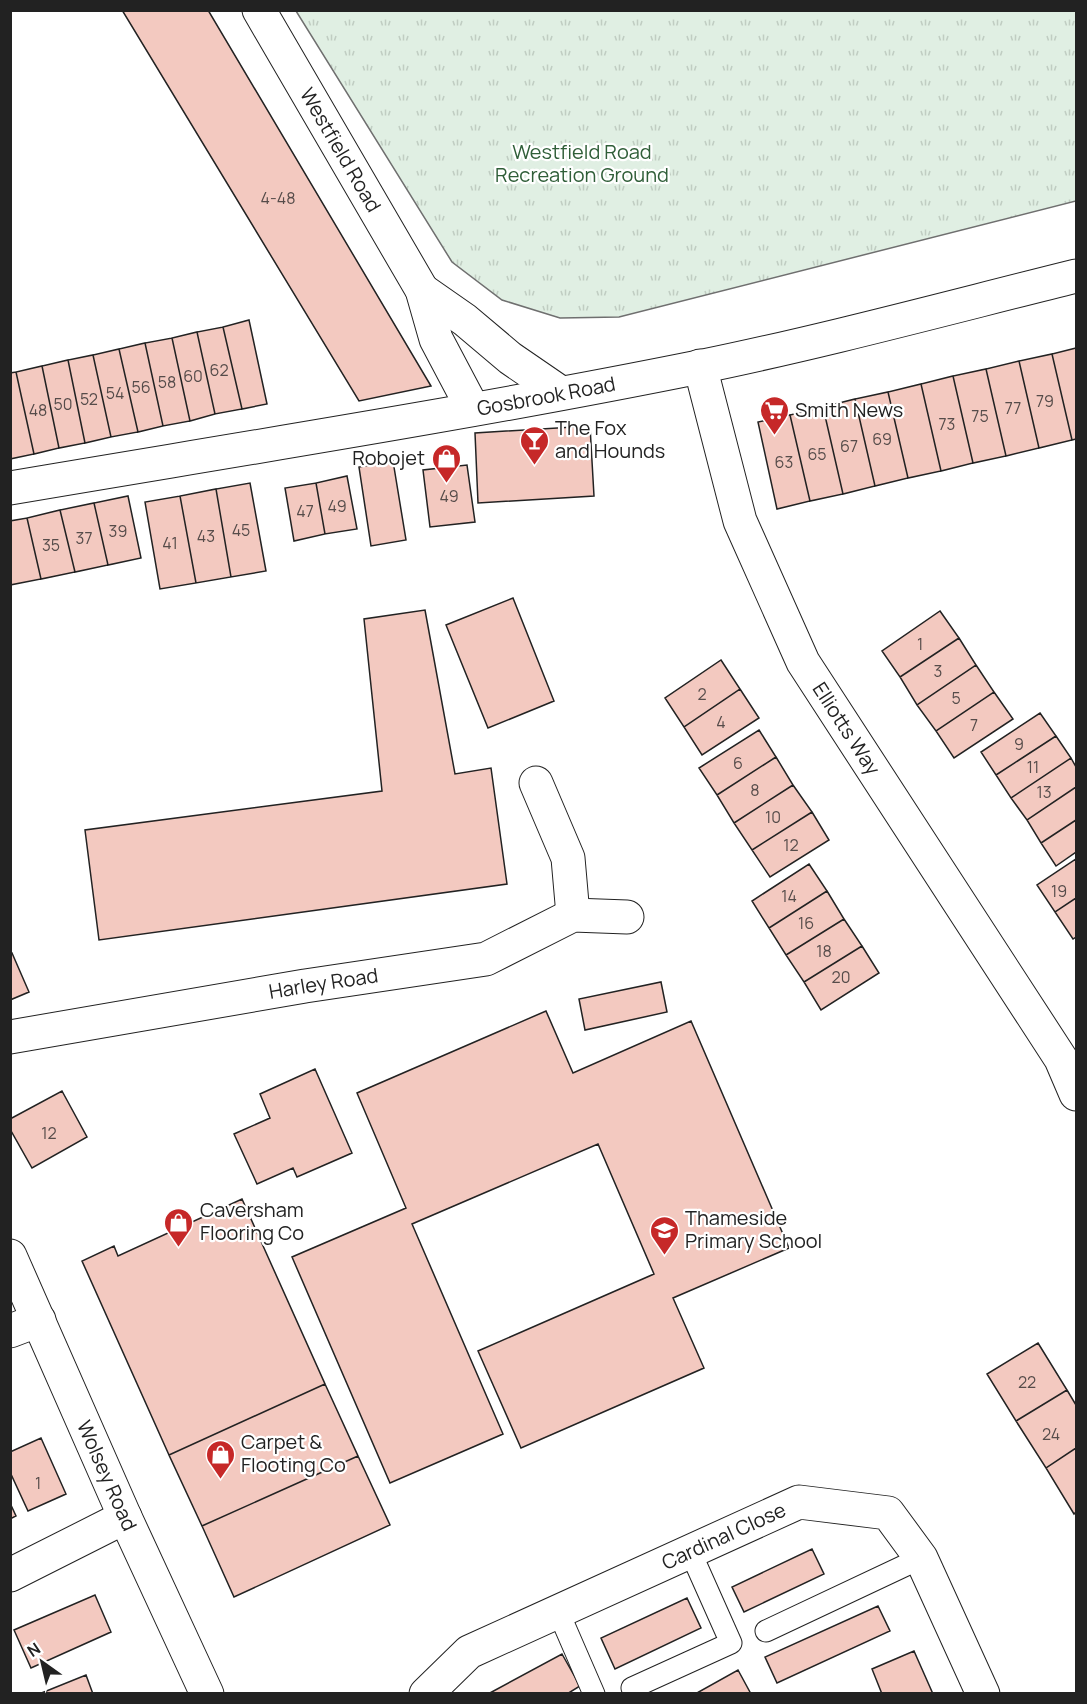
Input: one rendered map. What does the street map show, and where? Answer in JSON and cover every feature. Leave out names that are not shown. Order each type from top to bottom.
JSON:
[{"type":"street","name":"Westfield Road","points":[[259,10],[422,290],[436,339],[472,409]]},
{"type":"street","name":"Gosbrook Road","points":[[10,488],[472,409],[700,366],[804,344],[1077,276]]},
{"type":"street","name":"Westfield Road","points":[[422,290],[465,320],[510,358],[561,393]]},
{"type":"street","name":"Elliotts Way","points":[[700,366],[740,520],[803,662],[1069,1054],[1077,1094]]},
{"type":"street","points":[[536,783],[568,858],[573,915]]},
{"type":"street","name":"Harley Road","points":[[10,1037],[305,986],[486,959],[573,915],[627,917]]},
{"type":"street","name":"Wolsey Road","points":[[10,1256],[25,1325],[125,1517],[207,1694]]},
{"type":"street","name":"Cardinal Close","points":[[426,1694],[469,1652],[799,1502],[888,1513],[921,1558],[983,1694]]},
{"type":"street","points":[[10,1575],[125,1517]]},
{"type":"lane","points":[[632,1688],[731,1643],[690,1551]]},
{"type":"lane","points":[[766,1631],[921,1558]]},
{"type":"lane","points":[[558,1611],[594,1694]]},
{"type":"green space","name":"Westfield Road Recreation Ground","points":[[296,11],[1076,11],[1076,201],[619,317],[560,318],[502,300],[452,262]]},
{"type":"building","points":[[122,10],[208,10],[431,386],[359,401]]},
{"type":"building","points":[[249,320],[267,404],[242,409],[223,327]]},
{"type":"building","points":[[223,327],[242,409],[215,414],[197,332]]},
{"type":"building","points":[[197,332],[215,414],[190,421],[172,338]]},
{"type":"building","points":[[172,338],[190,421],[163,426],[145,343]]},
{"type":"building","points":[[145,343],[163,426],[138,432],[119,349]]},
{"type":"building","points":[[1076,348],[1076,439],[1072,440],[1052,354]]},
{"type":"building","points":[[119,349],[138,432],[111,437],[93,355]]},
{"type":"building","points":[[1052,354],[1072,440],[1039,448],[1019,361]]},
{"type":"building","points":[[93,355],[111,437],[85,443],[68,360]]},
{"type":"building","points":[[68,360],[85,443],[59,448],[42,366]]},
{"type":"building","points":[[1019,361],[1039,448],[1006,456],[986,369]]},
{"type":"building","points":[[42,366],[59,448],[34,454],[16,372]]},
{"type":"building","points":[[986,369],[1006,456],[973,463],[953,376]]},
{"type":"building","points":[[16,372],[34,454],[10,459],[10,373]]},
{"type":"building","points":[[953,376],[973,463],[941,471],[921,384]]},
{"type":"building","points":[[921,384],[941,471],[908,478],[888,392]]},
{"type":"building","points":[[888,392],[908,478],[875,486],[855,399]]},
{"type":"building","points":[[855,399],[875,486],[843,494],[823,407]]},
{"type":"building","points":[[823,407],[843,494],[810,501],[790,415]]},
{"type":"building","points":[[790,415],[810,501],[777,509],[758,422]]},
{"type":"building","name":"The Fox and Hounds","points":[[590,426],[594,496],[478,503],[475,433]]},
{"type":"building","points":[[393,461],[406,540],[371,546],[359,467]]},
{"type":"building","points":[[467,465],[475,522],[430,527],[423,470]]},
{"type":"building","points":[[347,476],[357,529],[325,534],[316,483]]},
{"type":"building","points":[[250,483],[266,571],[231,577],[216,489]]},
{"type":"building","points":[[316,483],[325,534],[294,541],[285,488]]},
{"type":"building","points":[[216,489],[231,577],[196,583],[180,496]]},
{"type":"building","points":[[128,496],[141,558],[108,565],[94,503]]},
{"type":"building","points":[[180,496],[196,583],[160,589],[145,502]]},
{"type":"building","points":[[94,503],[108,565],[75,572],[60,510]]},
{"type":"building","points":[[60,510],[75,572],[41,579],[27,518]]},
{"type":"building","points":[[27,518],[41,579],[10,585],[10,521]]},
{"type":"building","points":[[513,598],[554,701],[488,728],[446,625]]},
{"type":"building","points":[[425,610],[455,774],[491,768],[507,884],[99,940],[85,830],[382,791],[364,619]]},
{"type":"building","points":[[940,611],[959,638],[900,677],[882,651]]},
{"type":"building","points":[[959,638],[976,665],[917,705],[900,677]]},
{"type":"building","points":[[721,660],[740,689],[684,727],[665,698]]},
{"type":"building","points":[[976,665],[994,692],[936,731],[917,705]]},
{"type":"building","points":[[740,689],[759,718],[702,755],[684,727]]},
{"type":"building","points":[[994,692],[1013,719],[954,758],[936,731]]},
{"type":"building","points":[[1040,713],[1056,736],[996,775],[981,752]]},
{"type":"building","points":[[759,730],[776,757],[717,795],[699,768]]},
{"type":"building","points":[[1056,736],[1071,758],[1011,798],[996,775]]},
{"type":"building","points":[[776,757],[793,785],[734,823],[717,795]]},
{"type":"building","points":[[1071,758],[1076,767],[1076,787],[1027,820],[1011,798]]},
{"type":"building","points":[[793,785],[812,812],[752,850],[734,823]]},
{"type":"building","points":[[1076,787],[1076,820],[1041,843],[1027,820]]},
{"type":"building","points":[[812,812],[829,840],[770,877],[752,850]]},
{"type":"building","points":[[1076,820],[1076,852],[1056,866],[1041,843]]},
{"type":"building","points":[[1076,859],[1076,898],[1055,912],[1037,885]]},
{"type":"building","points":[[809,864],[827,891],[769,928],[752,901]]},
{"type":"building","points":[[827,891],[844,919],[786,955],[769,928]]},
{"type":"building","points":[[1076,898],[1076,937],[1073,939],[1055,912]]},
{"type":"building","points":[[844,919],[862,946],[804,982],[786,955]]},
{"type":"building","points":[[862,946],[879,973],[821,1010],[804,982]]},
{"type":"building","points":[[12,953],[29,992],[10,1000],[10,954]]},
{"type":"building","points":[[661,982],[667,1012],[585,1030],[579,999]]},
{"type":"building","points":[[546,1011],[573,1073],[691,1021],[789,1248],[673,1298],[704,1368],[521,1448],[478,1351],[654,1274],[598,1144],[412,1224],[503,1434],[390,1483],[292,1257],[406,1208],[357,1093]]},
{"type":"building","points":[[315,1069],[352,1153],[297,1177],[293,1168],[257,1184],[234,1134],[270,1118],[260,1094]]},
{"type":"building","points":[[62,1091],[87,1137],[32,1168],[10,1129],[10,1119]]},
{"type":"building","points":[[242,1199],[325,1384],[169,1455],[82,1261],[114,1246],[118,1256]]},
{"type":"building","points":[[1038,1343],[1067,1390],[1016,1421],[987,1374]]},
{"type":"building","points":[[325,1384],[358,1456],[202,1526],[169,1455]]},
{"type":"building","points":[[1067,1390],[1076,1405],[1076,1448],[1046,1468],[1016,1421]]},
{"type":"building","points":[[41,1438],[66,1494],[28,1511],[10,1472],[10,1452]]},
{"type":"building","points":[[1076,1448],[1076,1512],[1074,1514],[1046,1468]]},
{"type":"building","points":[[358,1456],[390,1525],[234,1597],[202,1526]]},
{"type":"building","points":[[10,1503],[16,1516],[10,1519]]},
{"type":"building","points":[[812,1549],[824,1574],[744,1612],[732,1587]]},
{"type":"building","points":[[95,1595],[111,1632],[31,1668],[14,1630]]},
{"type":"building","points":[[687,1598],[701,1628],[615,1669],[601,1638]]},
{"type":"building","points":[[878,1606],[890,1631],[777,1683],[765,1657]]},
{"type":"building","points":[[914,1651],[933,1694],[882,1694],[872,1669]]},
{"type":"building","points":[[562,1654],[580,1686],[567,1694],[488,1694]]},
{"type":"building","points":[[738,1670],[751,1694],[695,1694]]},
{"type":"building","points":[[86,1675],[93,1694],[39,1694]]},
{"type":"place","name":"Smith News","points":[[774,436]]},
{"type":"place","name":"The Fox and Hounds","points":[[534,466]]},
{"type":"place","name":"Robojet","points":[[446,484]]},
{"type":"place","name":"Caversham Flooring Co","points":[[179,1248]]},
{"type":"place","name":"Thameside Primary School","points":[[664,1256]]},
{"type":"place","name":"Carpet & Flooting Co","points":[[220,1480]]}]
